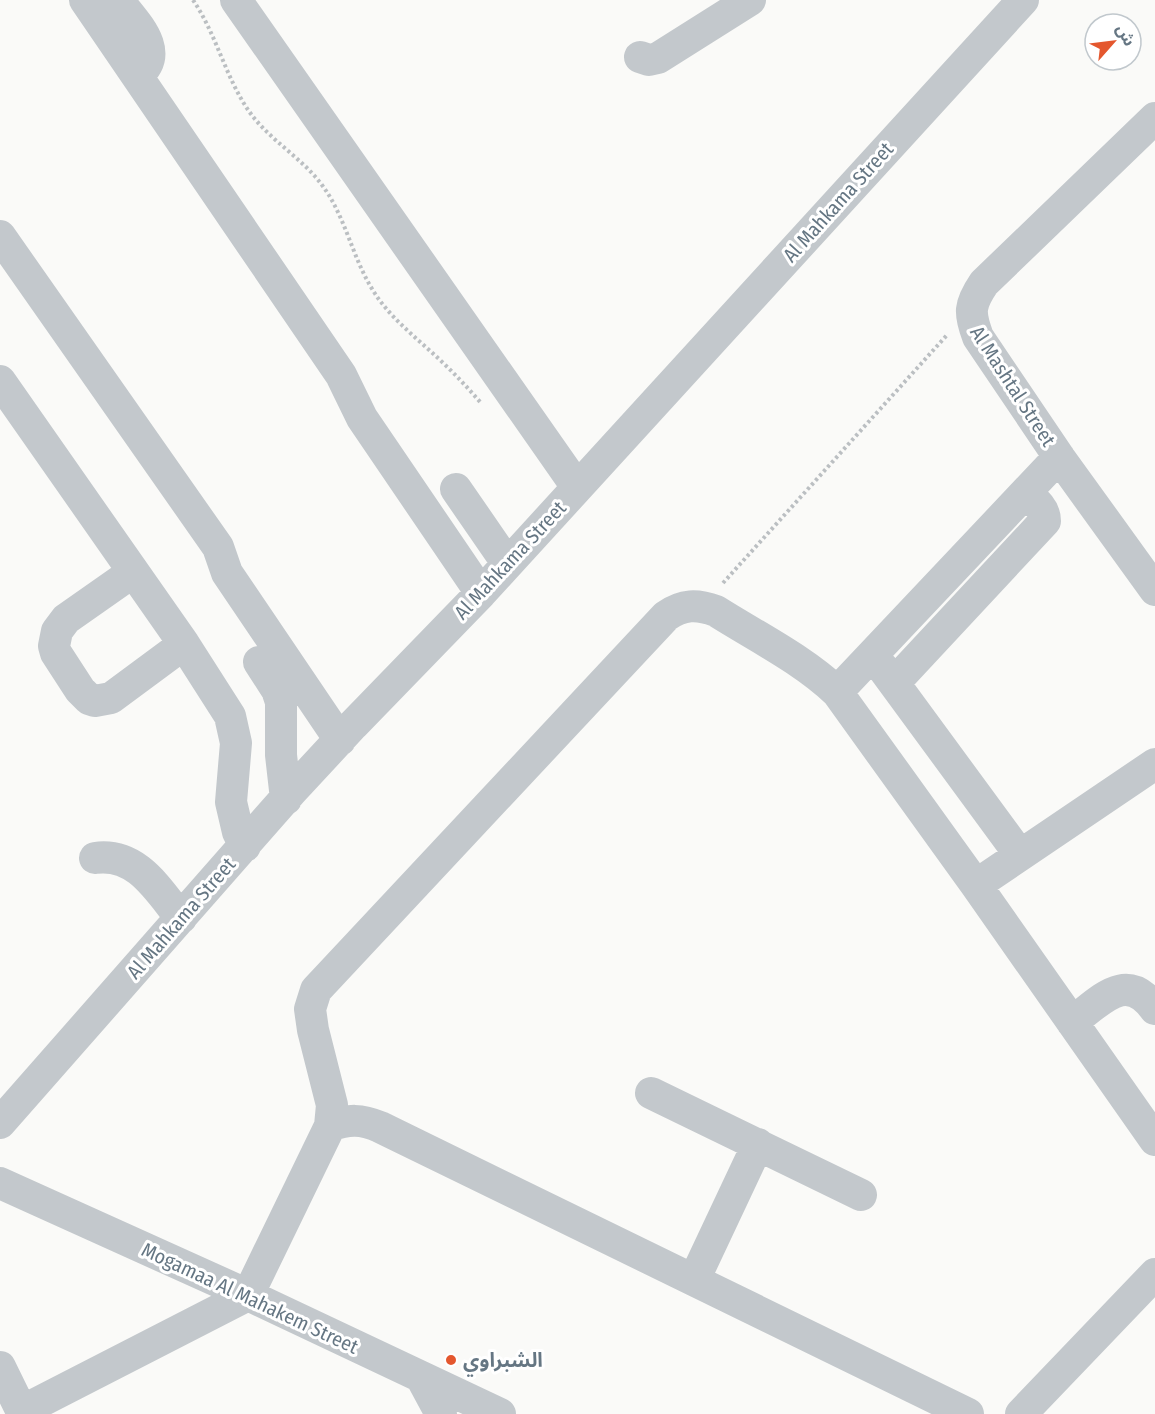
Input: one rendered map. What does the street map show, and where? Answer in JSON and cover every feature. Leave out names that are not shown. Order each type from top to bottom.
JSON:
[{"type":"street","points":[[85,0],[341,375],[376,411],[493,580]]},
{"type":"street","points":[[118,0],[150,48],[148,65],[137,76]]},
{"type":"street","points":[[236,0],[577,488]]},
{"type":"street","points":[[640,57],[649,60],[658,58],[750,0]]},
{"type":"street","name":"Al Mahkama Street","points":[[0,1123],[347,732],[493,580],[1023,0]]},
{"type":"street","name":"Al Mashtal Street","points":[[1155,118],[984,283],[973,299],[971,319],[978,337],[1059,457],[1155,590]]},
{"type":"street","points":[[0,237],[218,547],[234,557],[246,571],[347,732]]},
{"type":"street","points":[[0,381],[223,703],[234,729],[236,757],[231,802],[238,832],[245,846]]},
{"type":"street","points":[[837,692],[1059,457]]},
{"type":"street","points":[[456,489],[493,580]]},
{"type":"street","points":[[894,683],[1045,521],[1045,514],[1041,507],[1025,493]]},
{"type":"street","points":[[134,572],[66,619],[57,631],[54,646],[56,653],[80,690],[95,701],[111,698],[184,644]]},
{"type":"street","points":[[0,1367],[22,1412],[248,1295],[330,1126],[332,1105],[310,1009],[316,990],[666,616],[676,609],[689,605],[702,606],[716,612],[801,663],[837,692],[1155,1140]]},
{"type":"street","points":[[872,654],[1020,855]]},
{"type":"street","points":[[259,662],[277,690],[281,702],[283,719],[281,755],[286,799]]},
{"type":"street","points":[[976,885],[1155,764]]},
{"type":"street","points":[[95,858],[114,857],[135,866],[181,918]]},
{"type":"street","points":[[1072,1022],[1111,993],[1125,989],[1139,992],[1153,1003]]},
{"type":"street","points":[[651,1093],[861,1195]]},
{"type":"street","points":[[330,1126],[346,1120],[363,1120],[968,1414]]},
{"type":"street","points":[[694,1280],[758,1144]]},
{"type":"street","name":"Mogamaa Al Mahakem Street","points":[[0,1184],[248,1295],[500,1414]]},
{"type":"street","points":[[1020,1414],[1155,1274]]},
{"type":"street","points":[[421,1377],[438,1413]]},
{"type":"path","points":[[193,0],[251,113],[262,127],[311,170],[325,189],[344,226],[362,271],[374,292],[401,325],[441,361],[483,406]]},
{"type":"path","points":[[702,606],[943,339]]},
{"type":"place","name":"الشبراوي","points":[[451,1360]]}]
